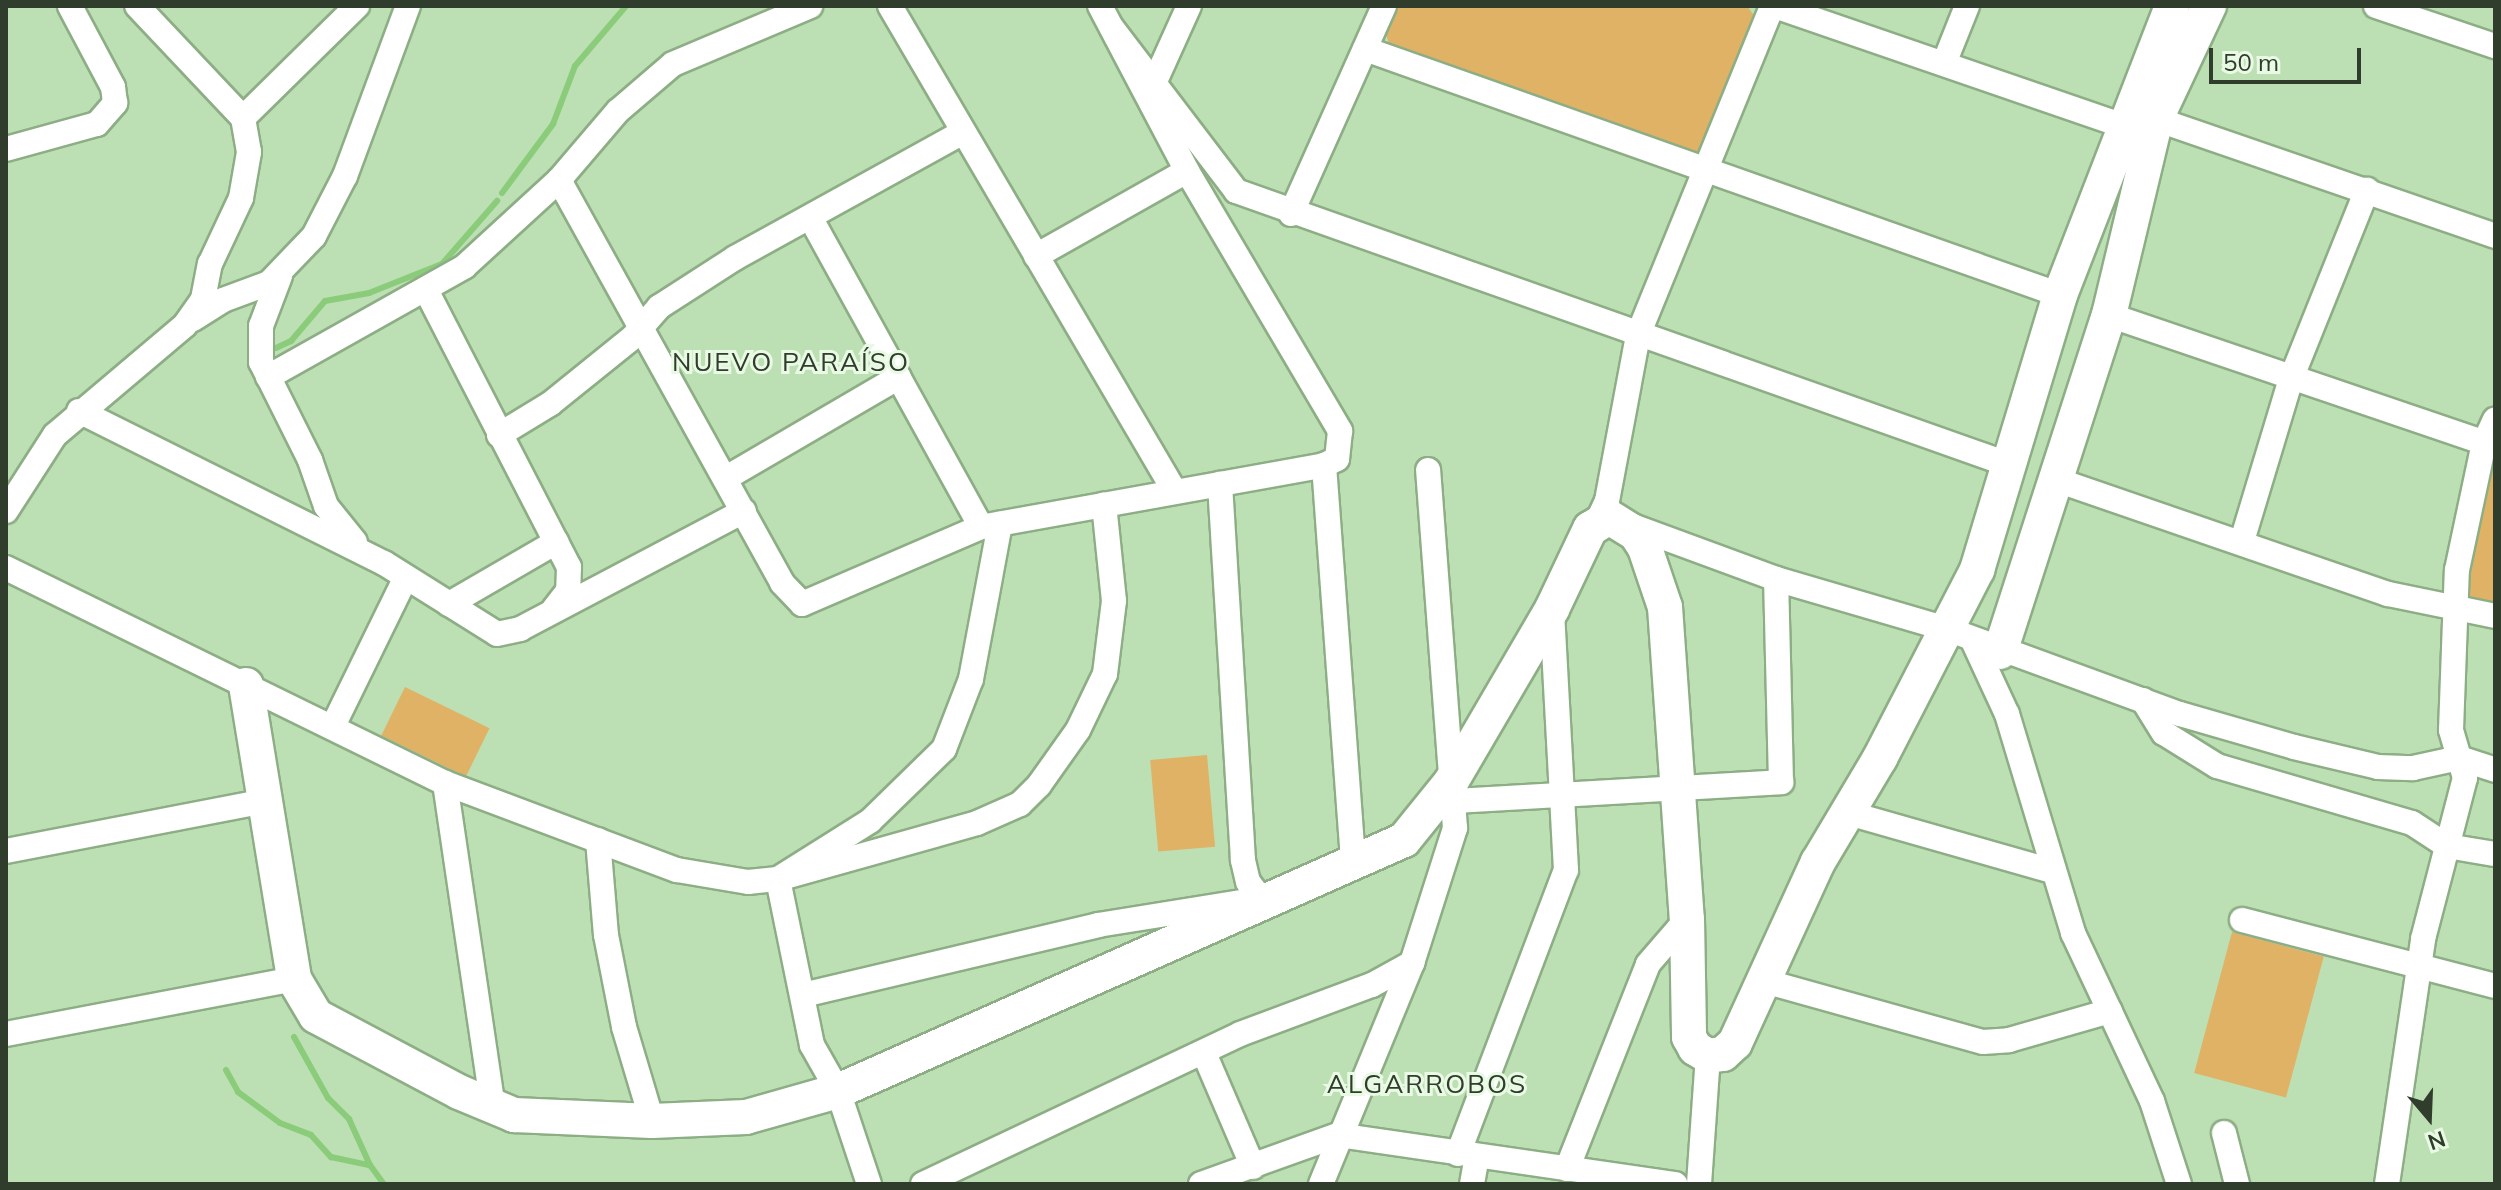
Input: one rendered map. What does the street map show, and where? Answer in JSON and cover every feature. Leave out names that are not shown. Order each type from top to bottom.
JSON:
[{"type":"street","points":[[6,149],[97,124],[115,103],[113,87],[70,6]]},
{"type":"street","points":[[137,6],[243,118],[249,152],[241,198],[214,255],[203,299],[185,325]]},
{"type":"street","points":[[243,118],[357,6]]},
{"type":"street","points":[[6,511],[37,458],[79,411],[185,325],[223,300],[269,283],[314,236],[345,176],[408,6]]},
{"type":"street","points":[[268,377],[464,267],[559,180],[618,111],[673,64],[810,6]]},
{"type":"street","points":[[890,6],[1175,492]]},
{"type":"street","points":[[559,180],[642,324],[782,583],[802,604],[991,525],[1324,465],[1337,459],[1340,431],[1187,171],[1100,6]]},
{"type":"street","points":[[1156,79],[1189,6]]},
{"type":"street","points":[[1291,214],[1384,6]]},
{"type":"street","points":[[246,685],[294,979],[303,1002],[316,1016],[493,1108],[514,1115],[652,1121],[746,1117],[838,1091],[1261,899],[1404,840],[1452,791],[1552,609],[1610,521],[1607,501],[1638,335],[1688,223],[1705,168],[1774,6],[1945,61],[2123,126]]},
{"type":"street","points":[[1945,61],[1967,6]]},
{"type":"street","points":[[2172,6],[2060,295],[1977,570],[1974,642],[2011,726],[2073,933],[2170,1144],[2179,1184]]},
{"type":"street","points":[[1610,521],[1645,548],[1665,607],[1687,919],[1689,1037],[1695,1048],[1708,1056],[1723,1054],[1735,1043],[1845,812],[1974,642],[2054,479],[2109,315],[2156,119],[2209,6]]},
{"type":"street","points":[[2376,6],[2495,46]]},
{"type":"street","points":[[1112,28],[1156,79],[1228,184],[1291,214],[2010,465]]},
{"type":"street","points":[[1365,49],[2060,295]]},
{"type":"street","points":[[2156,119],[2495,236]]},
{"type":"street","points":[[499,435],[550,404],[633,337],[642,324],[735,258],[963,132]]},
{"type":"street","points":[[1036,256],[1187,171]]},
{"type":"street","points":[[2242,541],[2291,379],[2367,190]]},
{"type":"street","points":[[778,879],[870,821],[944,749],[971,679],[991,525],[899,377],[810,217]]},
{"type":"street","points":[[285,267],[261,326],[261,362],[335,523],[405,579],[497,634],[520,629],[744,511]]},
{"type":"street","points":[[426,290],[556,542],[571,579],[554,609]]},
{"type":"street","points":[[2109,315],[2484,443]]},
{"type":"street","points":[[726,478],[899,377]]},
{"type":"street","points":[[79,411],[384,563]]},
{"type":"street","points":[[2387,1184],[2418,968],[2465,778],[2451,730],[2449,690],[2457,570],[2484,443],[2495,419]]},
{"type":"street","points":[[1324,465],[1353,863]]},
{"type":"street","points":[[1321,1184],[1338,1135],[1412,963],[1455,828],[1428,470]]},
{"type":"street","points":[[2054,479],[2242,541],[2388,594],[2456,605],[2495,616]]},
{"type":"street","points":[[1220,484],[1243,860],[1248,882],[1261,899]]},
{"type":"street","points":[[6,568],[445,783],[677,870],[721,880],[778,879],[977,823],[1020,804],[1039,785],[1078,730],[1105,674],[1114,601],[1104,505]]},
{"type":"street","points":[[1610,521],[2143,700],[2378,767],[2413,768],[2459,758],[2495,770]]},
{"type":"street","points":[[449,604],[556,542]]},
{"type":"street","points":[[333,726],[405,579]]},
{"type":"street","points":[[1452,791],[1563,795],[1781,782],[1776,579]]},
{"type":"street","points":[[1472,1184],[1468,1155],[1561,893],[1567,841],[1552,609]]},
{"type":"street","points":[[2143,700],[2164,733],[2217,766],[2412,823],[2447,846],[2495,854]]},
{"type":"street","points":[[445,783],[493,1108]]},
{"type":"street","points":[[6,851],[265,801]]},
{"type":"street","points":[[1845,812],[2052,871]]},
{"type":"street","points":[[598,840],[606,935],[624,1027],[652,1121]]},
{"type":"street","points":[[778,879],[812,1045],[838,1091],[869,1184]]},
{"type":"street","points":[[803,995],[1098,925],[1261,899]]},
{"type":"street","points":[[1567,1169],[1648,964],[1687,919]]},
{"type":"street","points":[[2242,920],[2495,986]]},
{"type":"street","points":[[923,1184],[1204,1053],[1372,985],[1412,963]]},
{"type":"street","points":[[6,1034],[294,979]]},
{"type":"street","points":[[1764,981],[1983,1042],[2009,1040],[2110,1011]]},
{"type":"street","points":[[1204,1053],[1253,1167]]},
{"type":"street","points":[[1699,1184],[1708,1056]]},
{"type":"street","points":[[2224,1133],[2237,1184]]},
{"type":"street","points":[[1201,1184],[1338,1135],[1675,1184]]},
{"type":"shaded area","points":[[1394,6],[1747,6],[1756,18],[1703,152],[1693,157],[1391,50],[1385,31]]},
{"type":"shaded area","points":[[2495,437],[2495,608],[2467,601],[2465,570]]},
{"type":"shaded area","points":[[405,687],[489,728],[466,777],[381,736]]},
{"type":"shaded area","points":[[1207,755],[1215,847],[1158,852],[1150,760]]},
{"type":"shaded area","points":[[2232,932],[2324,957],[2286,1098],[2194,1073]]},
{"type":"waterway","points":[[502,193],[553,124],[575,66],[626,6]]},
{"type":"waterway","points":[[276,348],[291,341],[325,301],[369,293],[442,264],[497,201]]},
{"type":"waterway","points":[[294,1037],[328,1098],[349,1119],[370,1165]]},
{"type":"waterway","points":[[226,1070],[238,1092],[280,1123],[311,1135],[331,1157],[370,1165],[384,1184]]},
{"type":"district","name":"NUEVO PARAÍSO","points":[[791,362]]},
{"type":"district","name":"ALGARROBOS","points":[[1427,1084]]}]
